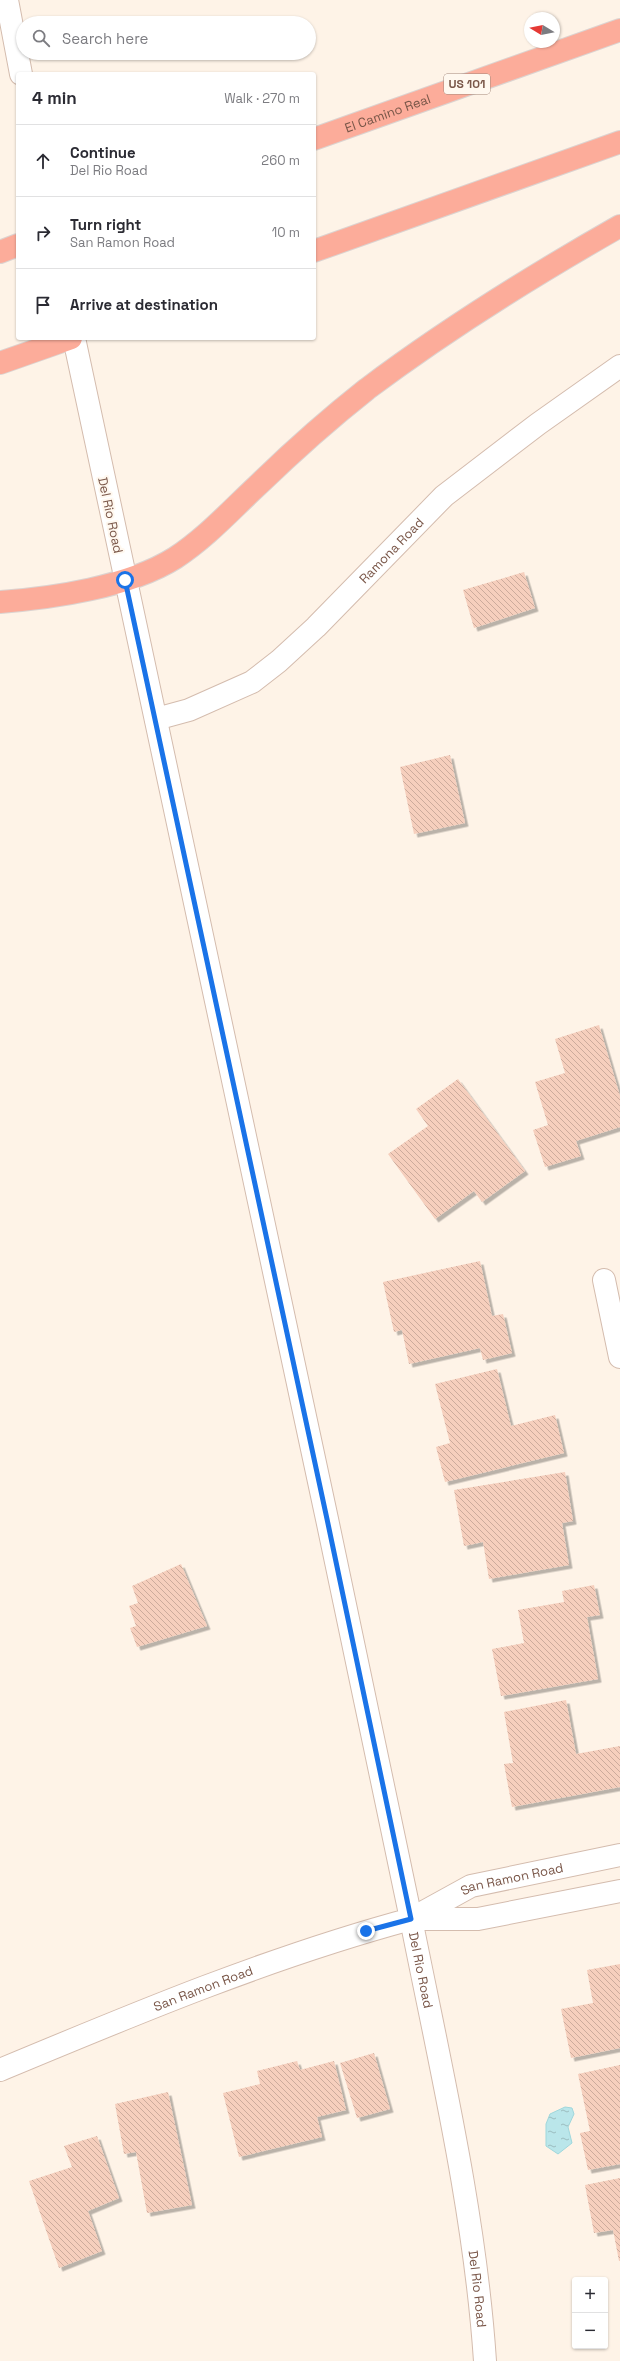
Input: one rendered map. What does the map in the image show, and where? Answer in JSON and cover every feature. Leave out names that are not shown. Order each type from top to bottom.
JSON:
[{"type":"highway","name":"El Camino Real","points":[[316,138],[620,30]]},
{"type":"highway","points":[[316,250],[620,142]]},
{"type":"highway","points":[[0,602],[33,600],[85,590],[125,580],[173,559],[208,535],[298,447],[366,390],[442,335],[514,289],[620,226]]},
{"type":"highway","points":[[0,252],[16,246]]},
{"type":"highway","points":[[0,363],[64,340]]},
{"type":"street","points":[[7,0],[16,48]]},
{"type":"street","points":[[18,60],[21,72]]},
{"type":"street","name":"Del Rio Road","points":[[74,340],[411,1919],[454,2134],[470,2228],[482,2322],[485,2361]]},
{"type":"street","name":"Ramona Road","points":[[156,719],[209,702],[257,678],[316,627],[444,496],[538,424],[620,366]]},
{"type":"street","points":[[604,1280],[620,1357]]},
{"type":"street","name":"San Ramon Road","points":[[0,2070],[111,2023],[263,1967],[366,1931],[411,1919],[471,1886],[620,1855]]},
{"type":"street","name":"San Ramon Road","points":[[411,1919],[478,1919],[620,1891]]},
{"type":"water","points":[[565,2107],[572,2108],[574,2114],[568,2127],[572,2143],[558,2154],[546,2146],[546,2124],[550,2114]]},
{"type":"building","points":[[524,572],[535,608],[474,628],[463,590]]},
{"type":"building","points":[[450,755],[465,823],[414,834],[400,767]]},
{"type":"building","points":[[599,1025],[620,1096],[620,1127],[576,1141],[581,1156],[545,1167],[533,1130],[548,1125],[535,1082],[565,1073],[555,1039]]},
{"type":"building","points":[[458,1079],[525,1171],[482,1202],[474,1191],[435,1219],[388,1154],[428,1126],[416,1109]]},
{"type":"building","points":[[480,1261],[492,1316],[503,1314],[512,1353],[483,1360],[480,1348],[409,1364],[402,1330],[394,1332],[383,1282]]},
{"type":"building","points":[[497,1369],[511,1426],[555,1415],[564,1453],[445,1482],[436,1447],[450,1443],[435,1384]]},
{"type":"building","points":[[565,1472],[573,1521],[562,1523],[569,1565],[489,1579],[483,1542],[464,1546],[454,1490]]},
{"type":"building","points":[[181,1564],[207,1626],[137,1647],[130,1628],[136,1626],[129,1606],[138,1603],[132,1586]]},
{"type":"building","points":[[594,1585],[600,1615],[587,1617],[598,1679],[501,1696],[492,1649],[524,1643],[518,1610],[564,1602],[562,1591]]},
{"type":"building","points":[[566,1700],[576,1754],[620,1746],[620,1787],[512,1807],[504,1764],[513,1763],[504,1712]]},
{"type":"building","points":[[620,1964],[620,2048],[571,2058],[561,2009],[593,2003],[587,1970]]},
{"type":"building","points":[[374,2053],[390,2109],[357,2118],[340,2063]]},
{"type":"building","points":[[297,2061],[300,2070],[334,2061],[346,2110],[317,2117],[322,2137],[239,2157],[223,2093],[260,2084],[257,2071]]},
{"type":"building","points":[[620,2065],[620,2164],[588,2170],[580,2133],[590,2131],[578,2074]]},
{"type":"building","points":[[168,2092],[192,2205],[147,2213],[136,2152],[124,2154],[115,2104]]},
{"type":"building","points":[[97,2136],[119,2198],[88,2211],[102,2251],[59,2268],[29,2181],[72,2167],[64,2146]]},
{"type":"building","points":[[620,2178],[619,2261],[613,2230],[594,2233],[585,2185]]},
{"type":"route","points":[[125,580],[327,1519],[411,1919],[366,1931]]}]
